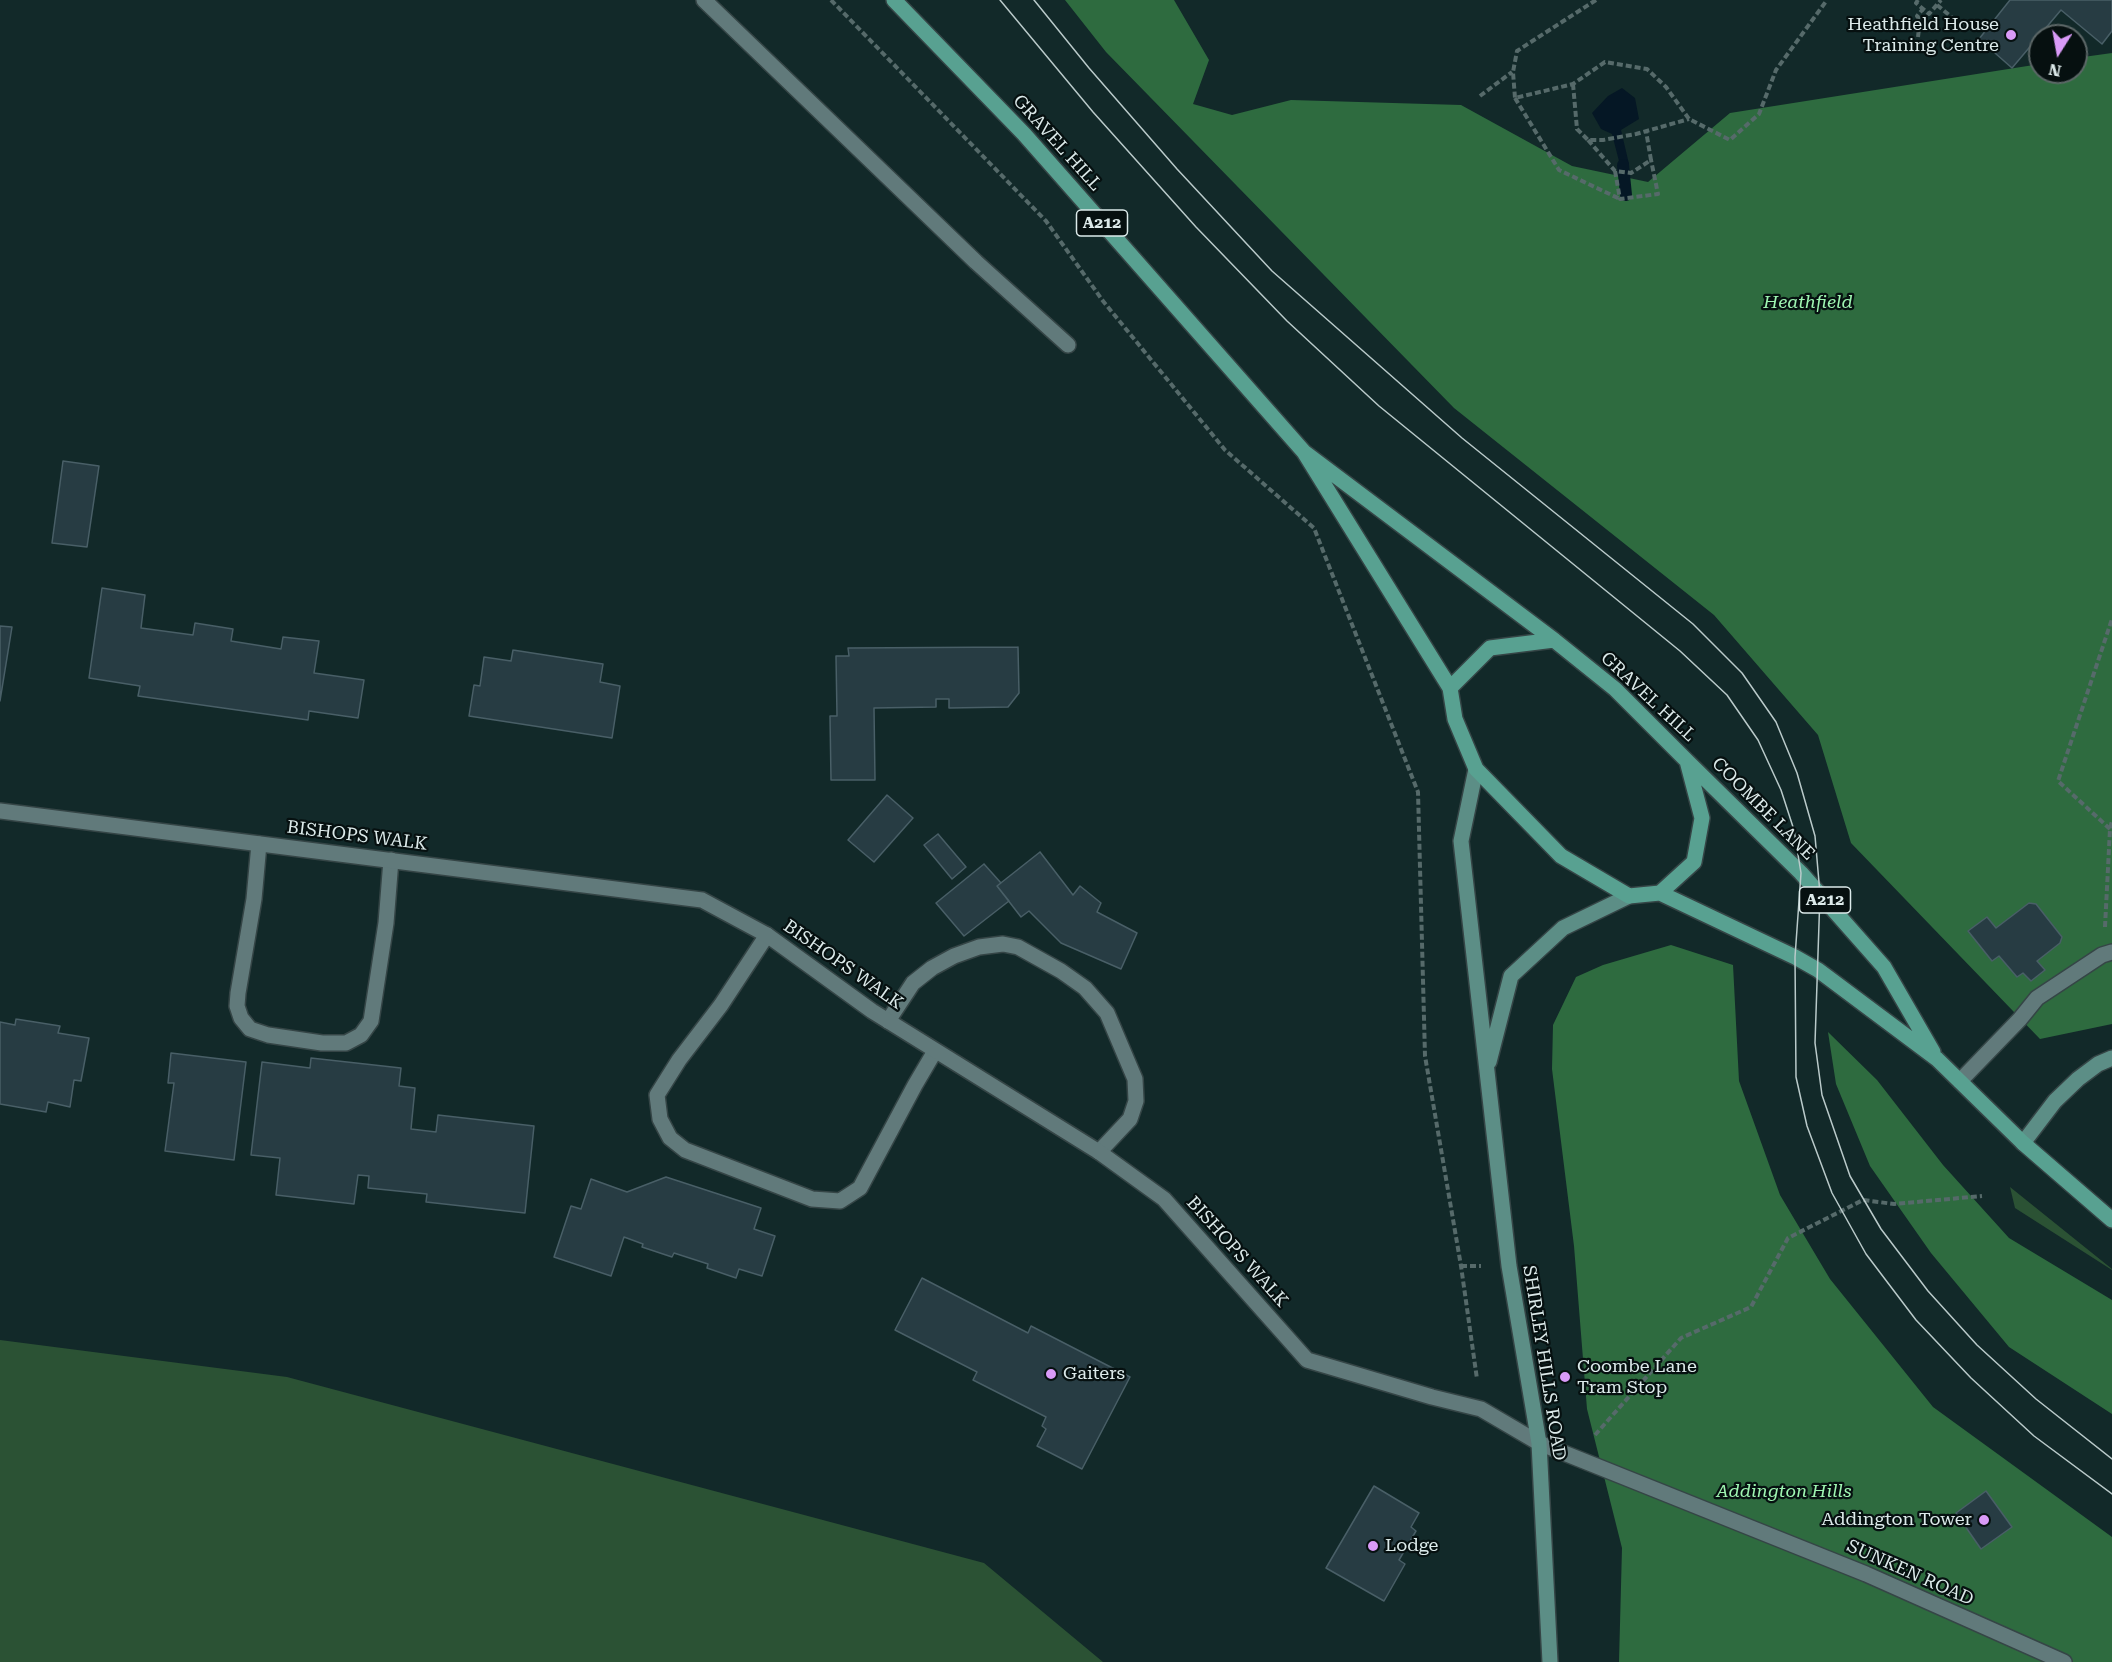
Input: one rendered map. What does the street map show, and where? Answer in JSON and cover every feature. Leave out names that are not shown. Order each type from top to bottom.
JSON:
[{"type":"main road","name":"GRAVEL HILL","points":[[894,0],[1024,134],[1304,452],[1450,688],[1455,719],[1476,769],[1561,856],[1629,896]]},
{"type":"main road","name":"GRAVEL HILL","points":[[1304,452],[1554,640],[1615,689],[1687,761],[1702,818],[1694,862],[1660,893]]},
{"type":"main road","points":[[1450,688],[1490,648],[1554,640]]},
{"type":"main road","name":"COOMBE LANE","points":[[1687,761],[1801,873],[1884,967],[1937,1059]]},
{"type":"main road","points":[[1629,896],[1660,893]]},
{"type":"main road","name":"COOMBE LANE","points":[[1660,893],[1818,970],[1937,1059],[2023,1143],[2112,1220]]},
{"type":"street","points":[[704,0],[976,262],[1068,345]]},
{"type":"street","name":"SHIRLEY HILLS ROAD","points":[[1476,769],[1461,841],[1511,1276],[1539,1443],[1550,1662]]},
{"type":"street","name":"BISHOPS WALK","points":[[0,811],[702,900],[767,935],[888,1021],[1099,1152],[1164,1199],[1307,1360],[1481,1409],[1539,1443]]},
{"type":"street","points":[[259,844],[254,899],[237,1006],[241,1018],[250,1029],[268,1035],[322,1043],[346,1043],[362,1035],[371,1021],[386,923],[391,860]]},
{"type":"street","name":"SHIRLEY HILLS ROAD","points":[[1486,1071],[1511,976],[1563,928],[1629,896]]},
{"type":"street","points":[[767,935],[657,1095],[660,1119],[670,1138],[686,1150],[812,1199],[840,1202],[860,1188],[935,1051]]},
{"type":"street","points":[[888,1021],[913,983],[932,968],[954,956],[979,947],[1003,944],[1018,947],[1061,971],[1085,988],[1107,1013],[1135,1079],[1136,1101],[1130,1119],[1099,1152]]},
{"type":"street","points":[[1960,1081],[2020,1019],[2037,998],[2107,953]]},
{"type":"street","points":[[2023,1143],[2055,1101],[2091,1069],[2112,1058]]},
{"type":"street","name":"SUNKEN ROAD","points":[[1539,1443],[1866,1574],[2064,1662]]},
{"type":"path","points":[[831,0],[1046,221],[1103,301],[1225,450],[1314,528],[1418,792],[1425,1056],[1461,1266],[1481,1409]]},
{"type":"path","points":[[1596,0],[1517,51],[1513,72],[1515,98],[1559,170],[1620,199],[1658,194],[1646,131]]},
{"type":"path","points":[[1515,98],[1574,84],[1605,62],[1647,69],[1666,87],[1689,119],[1730,140],[1758,114],[1776,70],[1827,0]]},
{"type":"path","points":[[1918,0],[1916,3],[1929,14],[1941,0]]},
{"type":"path","points":[[1937,5],[1966,29]]},
{"type":"path","points":[[1918,37],[1920,20],[1917,16],[1923,9]]},
{"type":"path","points":[[1480,96],[1513,72]]},
{"type":"path","points":[[1574,84],[1577,129],[1615,171],[1620,199]]},
{"type":"path","points":[[1588,140],[1604,140],[1636,134],[1689,119]]},
{"type":"path","points":[[1615,171],[1631,173],[1652,160]]},
{"type":"path","points":[[2110,829],[2058,781],[2112,619]]},
{"type":"path","points":[[2107,953],[2106,919],[2112,821]]},
{"type":"path","points":[[1575,1457],[1681,1338],[1751,1307],[1788,1238],[1863,1200],[1894,1204],[1982,1196]]},
{"type":"green space","name":"Heathfield","points":[[1065,0],[1174,0],[1209,60],[1193,104],[1232,115],[1291,100],[1461,105],[1572,166],[1648,182],[1730,113],[2028,66],[2028,84],[2088,84],[2088,56],[2112,53],[2112,1024],[2040,1039],[1851,843],[1818,735],[1714,615],[1454,408],[1106,52]]},
{"type":"green space","name":"Addington Hills","points":[[1671,945],[1733,965],[1739,1081],[1780,1195],[1830,1279],[1933,1407],[2112,1537],[2112,1662],[1619,1662],[1622,1548],[1587,1409],[1574,1246],[1552,1069],[1553,1025],[1576,977],[1603,965]]},
{"type":"green space","points":[[1828,1032],[1877,1080],[1943,1165],[2009,1238],[2112,1300],[2112,1414],[2009,1347],[1931,1253],[1870,1166],[1836,1084]]},
{"type":"green space","points":[[2010,1187],[2112,1269],[2112,1270],[2015,1208]]},
{"type":"green space","points":[[0,1340],[287,1377],[984,1563],[1103,1662],[0,1662]]},
{"type":"water","points":[[1622,88],[1635,98],[1639,119],[1621,130],[1629,164],[1620,165],[1612,134],[1601,129],[1592,113],[1608,96]]},
{"type":"building","name":"Heathfield House Training Centre","points":[[2010,0],[2112,0],[2112,31],[2102,44],[2088,32],[2088,24],[2078,24],[2061,10],[2049,24],[2028,24],[2028,49],[2012,68],[1979,39]]},
{"type":"building","points":[[63,461],[99,466],[87,547],[52,543]]},
{"type":"building","points":[[102,588],[145,595],[141,628],[193,635],[195,623],[233,629],[231,641],[281,649],[283,637],[319,641],[314,673],[364,680],[358,718],[309,711],[308,720],[138,696],[140,686],[89,678]]},
{"type":"building","points":[[0,626],[12,627],[0,701]]},
{"type":"building","points":[[1018,647],[1019,693],[1008,707],[949,708],[949,699],[936,699],[936,707],[874,708],[875,780],[831,780],[830,716],[837,716],[836,656],[849,656],[848,648]]},
{"type":"building","points":[[513,650],[603,664],[600,682],[620,686],[612,738],[469,716],[474,685],[480,686],[484,657],[511,661]]},
{"type":"building","points":[[887,795],[913,818],[874,862],[848,840]]},
{"type":"building","points":[[938,834],[966,867],[952,879],[924,845]]},
{"type":"building","points":[[1040,852],[1073,895],[1080,886],[1101,903],[1097,912],[1137,933],[1121,969],[1061,943],[1029,911],[1021,917],[997,886]]},
{"type":"building","points":[[984,864],[1001,883],[997,886],[1009,901],[964,936],[936,903]]},
{"type":"building","points":[[2029,903],[2036,904],[2062,937],[2060,943],[2037,961],[2045,970],[2031,981],[2023,973],[2017,977],[1999,956],[1992,961],[1968,931],[1987,917],[1996,928]]},
{"type":"building","points":[[16,1019],[60,1026],[58,1033],[89,1038],[81,1081],[74,1080],[70,1107],[48,1102],[46,1112],[0,1104],[0,1022],[15,1025]]},
{"type":"building","points":[[171,1053],[246,1062],[234,1160],[165,1151],[174,1083],[168,1083]]},
{"type":"building","points":[[311,1058],[401,1068],[399,1086],[415,1088],[411,1129],[436,1132],[438,1115],[534,1126],[525,1213],[426,1202],[427,1194],[368,1188],[369,1176],[358,1175],[354,1204],[276,1195],[280,1158],[251,1155],[262,1062],[310,1068]]},
{"type":"building","points":[[666,1177],[761,1208],[754,1229],[775,1236],[762,1276],[739,1269],[736,1278],[707,1268],[708,1264],[674,1253],[672,1257],[642,1247],[643,1244],[624,1237],[611,1276],[554,1257],[571,1206],[581,1209],[591,1179],[627,1192]]},
{"type":"building","name":"Gaiters","points":[[922,1278],[1028,1333],[1031,1326],[1130,1377],[1082,1469],[1037,1446],[1046,1429],[1042,1426],[1046,1417],[973,1380],[977,1372],[895,1330]]},
{"type":"building","name":"Lodge","points":[[1374,1486],[1419,1513],[1411,1527],[1416,1531],[1399,1560],[1405,1564],[1384,1601],[1326,1568]]},
{"type":"building","name":"Addington Tower","points":[[1986,1491],[2012,1527],[1981,1549],[1956,1513]]},
{"type":"waterway","points":[[1623,165],[1626,195]]},
{"type":"tram line","points":[[1000,0],[1093,112],[1196,227],[1287,321],[1379,406],[1680,651],[1727,695],[1758,740],[1781,790],[1794,830],[1801,873],[1795,957],[1796,1077],[1807,1126],[1832,1193],[1866,1254],[1916,1320],[1971,1378],[2034,1436],[2112,1494]]},
{"type":"tram line","points":[[1034,0],[1089,68],[1177,169],[1272,271],[1462,438],[1693,624],[1742,673],[1776,722],[1797,773],[1815,836],[1820,894],[1815,1043],[1822,1095],[1850,1176],[1881,1229],[1928,1291],[1977,1345],[2036,1399],[2112,1459]]},
{"type":"place","name":"Heathfield House Training Centre","points":[[2011,35]]},
{"type":"place","name":"Gaiters","points":[[1051,1374]]},
{"type":"place","name":"Coombe Lane Tram Stop","points":[[1565,1377]]},
{"type":"place","name":"Addington Tower","points":[[1984,1520]]},
{"type":"place","name":"Lodge","points":[[1373,1546]]}]
